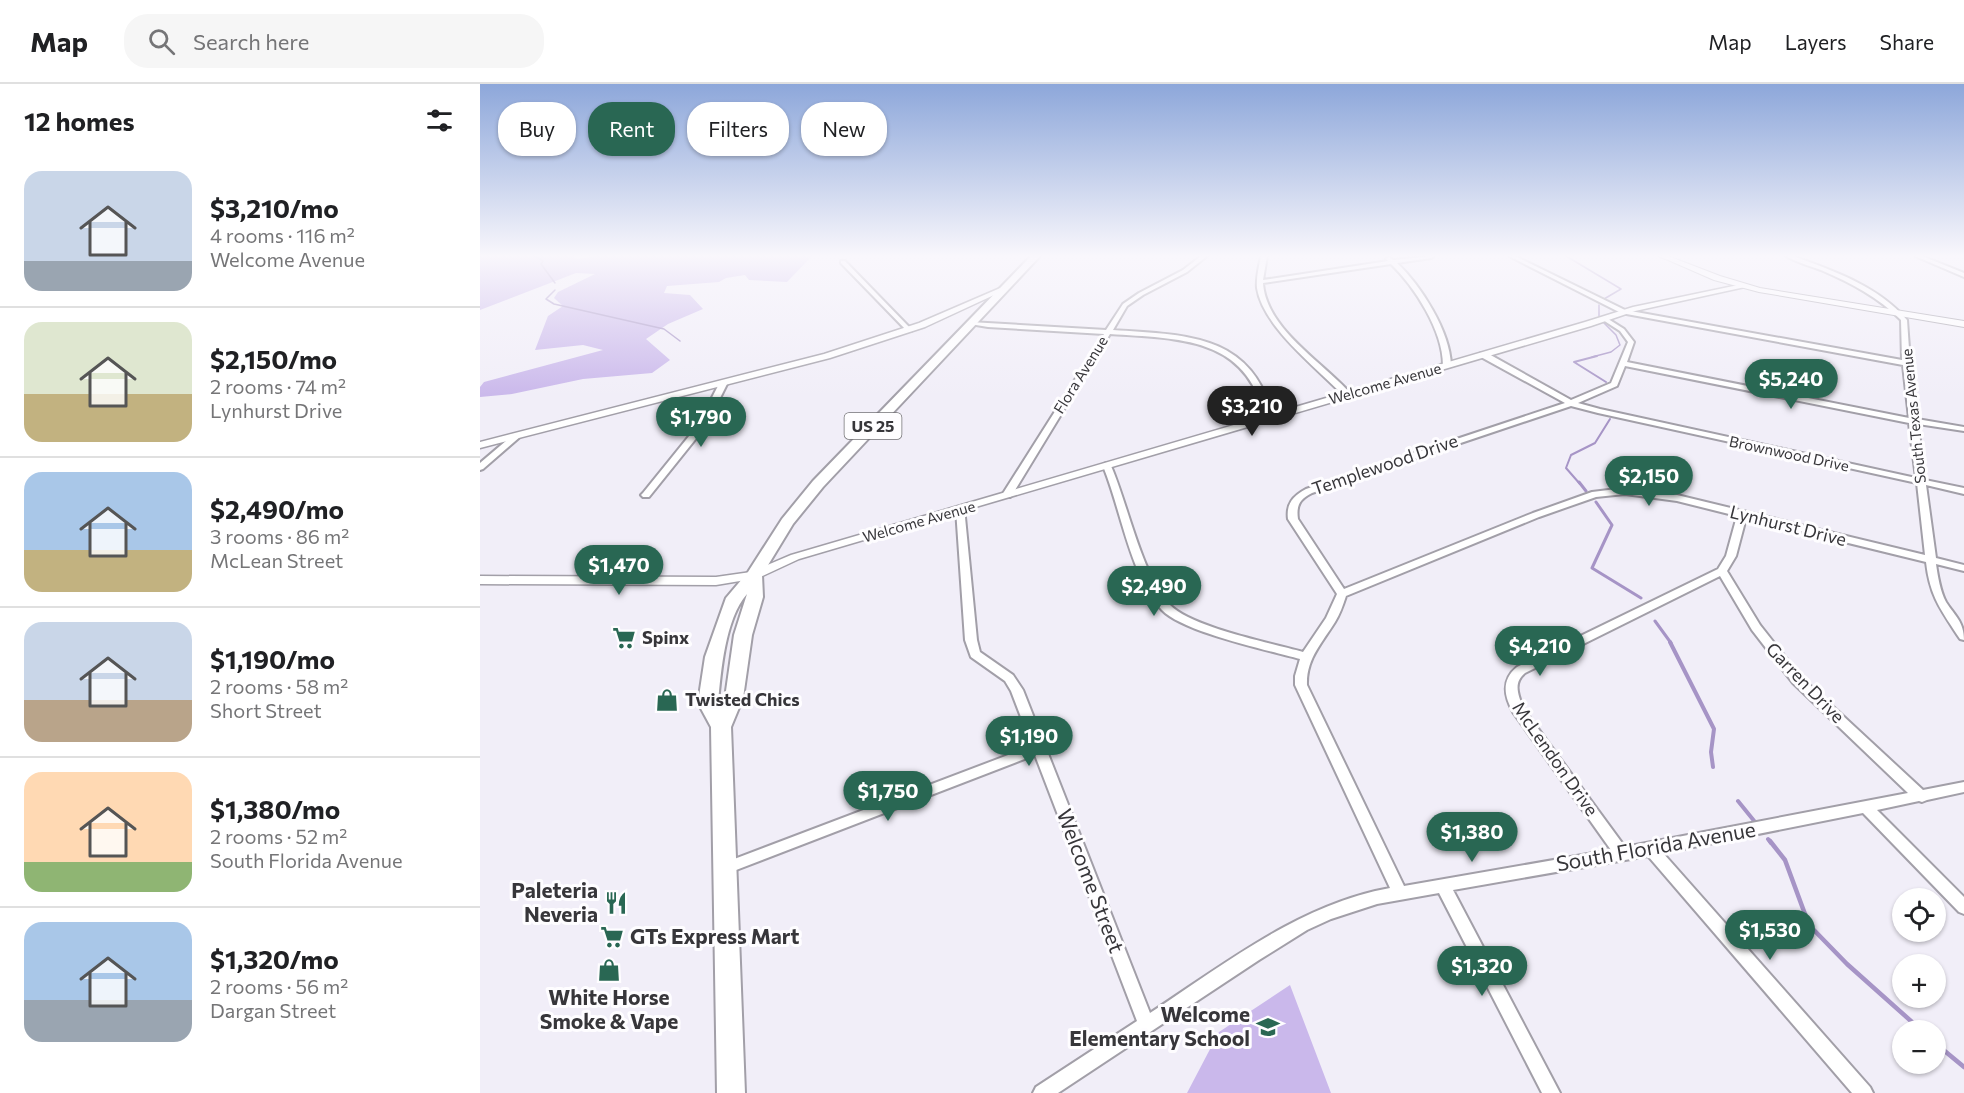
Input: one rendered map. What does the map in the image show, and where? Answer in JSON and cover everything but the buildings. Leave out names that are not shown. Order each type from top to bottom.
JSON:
[{"type":"highway","points":[[969,303],[988,307]]},
{"type":"highway","name":"US 25","points":[[721,727],[708,703],[714,657],[734,598],[754,575],[787,522],[818,484],[992,303]]},
{"type":"highway","name":"US 25","points":[[731,1093],[721,727],[734,698],[744,635],[755,597],[754,575]]},
{"type":"main road","points":[[1842,303],[1964,324]]},
{"type":"street","points":[[883,303],[909,330]]},
{"type":"street","points":[[480,445],[827,356],[909,330],[969,303]]},
{"type":"street","name":"Flora Avenue","points":[[1007,495],[1128,303]]},
{"type":"street","points":[[1264,303],[1272,319],[1347,394]]},
{"type":"street","points":[[1423,303],[1431,315],[1448,354],[1447,365]]},
{"type":"street","points":[[1605,303],[1623,312],[1906,363]]},
{"type":"street","name":"Welcome Avenue","points":[[480,580],[716,581],[754,575],[795,557],[1623,312],[1664,303]]},
{"type":"street","points":[[1887,303],[1899,313]]},
{"type":"street","name":"South Texas Avenue","points":[[1899,313],[1906,328],[1906,363],[1931,560],[1940,600],[1964,636]]},
{"type":"street","name":"Templewood Drive","points":[[1342,594],[1293,519],[1292,505],[1296,499],[1330,483],[1571,403],[1614,384],[1630,346],[1630,339],[1622,330],[1605,319]]},
{"type":"street","points":[[972,323],[1182,339],[1222,351],[1240,363],[1256,380],[1264,394],[1269,418]]},
{"type":"street","name":"Brownwood Drive","points":[[1484,355],[1571,403],[1616,416],[1964,491]]},
{"type":"street","points":[[1622,363],[1964,429]]},
{"type":"street","points":[[646,495],[702,426],[723,384]]},
{"type":"street","points":[[480,467],[517,436]]},
{"type":"street","points":[[1107,466],[1146,574],[1165,608],[1189,622],[1305,656]]},
{"type":"street","name":"Lynhurst Drive","points":[[1342,594],[1536,515],[1604,492],[1625,490],[1652,493],[1964,568]]},
{"type":"street","name":"Welcome Street","points":[[961,509],[970,631],[975,654],[1014,684],[1146,1024]]},
{"type":"street","points":[[1722,571],[1731,556],[1742,514]]},
{"type":"street","name":"Garren Drive","points":[[1722,571],[1746,614],[1778,659],[1922,797]]},
{"type":"street","name":"McLendon Drive","points":[[1621,853],[1517,709],[1511,692],[1511,684],[1515,675],[1521,670],[1722,571]]},
{"type":"street","points":[[1342,594],[1331,619],[1305,656],[1300,671],[1304,694],[1400,892]]},
{"type":"street","points":[[726,868],[1039,748]]},
{"type":"street","name":"South Florida Avenue","points":[[1042,1093],[1302,925],[1337,910],[1400,892],[1651,849],[1964,788]]},
{"type":"street","points":[[1867,808],[1964,907]]},
{"type":"street","points":[[1651,849],[1864,1093]]},
{"type":"street","points":[[1443,885],[1551,1093]]},
{"type":"shaded area","points":[[480,303],[498,303],[480,310]]},
{"type":"shaded area","points":[[560,303],[698,303],[703,309],[668,324],[646,339],[670,360],[652,373],[583,379],[512,394],[480,397],[480,387],[484,382],[603,350],[583,345],[535,350],[548,316],[563,306]]},
{"type":"shaded area","points":[[1290,985],[1331,1093],[1187,1093],[1219,1032]]},
{"type":"waterway","points":[[553,303],[664,329],[680,341]]},
{"type":"waterway","points":[[1599,305],[1599,316]]},
{"type":"waterway","points":[[1592,357],[1611,352],[1620,345],[1616,335],[1604,323]]},
{"type":"waterway","points":[[1597,356],[1574,362],[1606,382]]},
{"type":"waterway","points":[[1580,484],[1566,468],[1571,455],[1595,443],[1610,419]]},
{"type":"waterway","points":[[1579,482],[1586,491]]},
{"type":"waterway","points":[[1596,502],[1612,525],[1592,568],[1641,598]]},
{"type":"waterway","points":[[1655,621],[1671,643]]},
{"type":"waterway","points":[[1670,642],[1714,729],[1711,752],[1713,767]]},
{"type":"waterway","points":[[1738,801],[1755,822]]},
{"type":"waterway","points":[[1768,839],[1771,843]]},
{"type":"waterway","points":[[1770,841],[1785,860],[1809,925],[1847,964],[1910,1020]]},
{"type":"waterway","points":[[1946,1052],[1964,1067]]},
{"type":"place","name":"Spinx","points":[[624,638]]},
{"type":"place","name":"Twisted Chics","points":[[667,700]]},
{"type":"place","name":"Paleteria Neveria","points":[[616,903]]},
{"type":"place","name":"GTs Express Mart","points":[[612,937]]},
{"type":"place","name":"White Horse Smoke & Vape","points":[[609,970]]},
{"type":"place","name":"Welcome Elementary School","points":[[1268,1027]]}]
